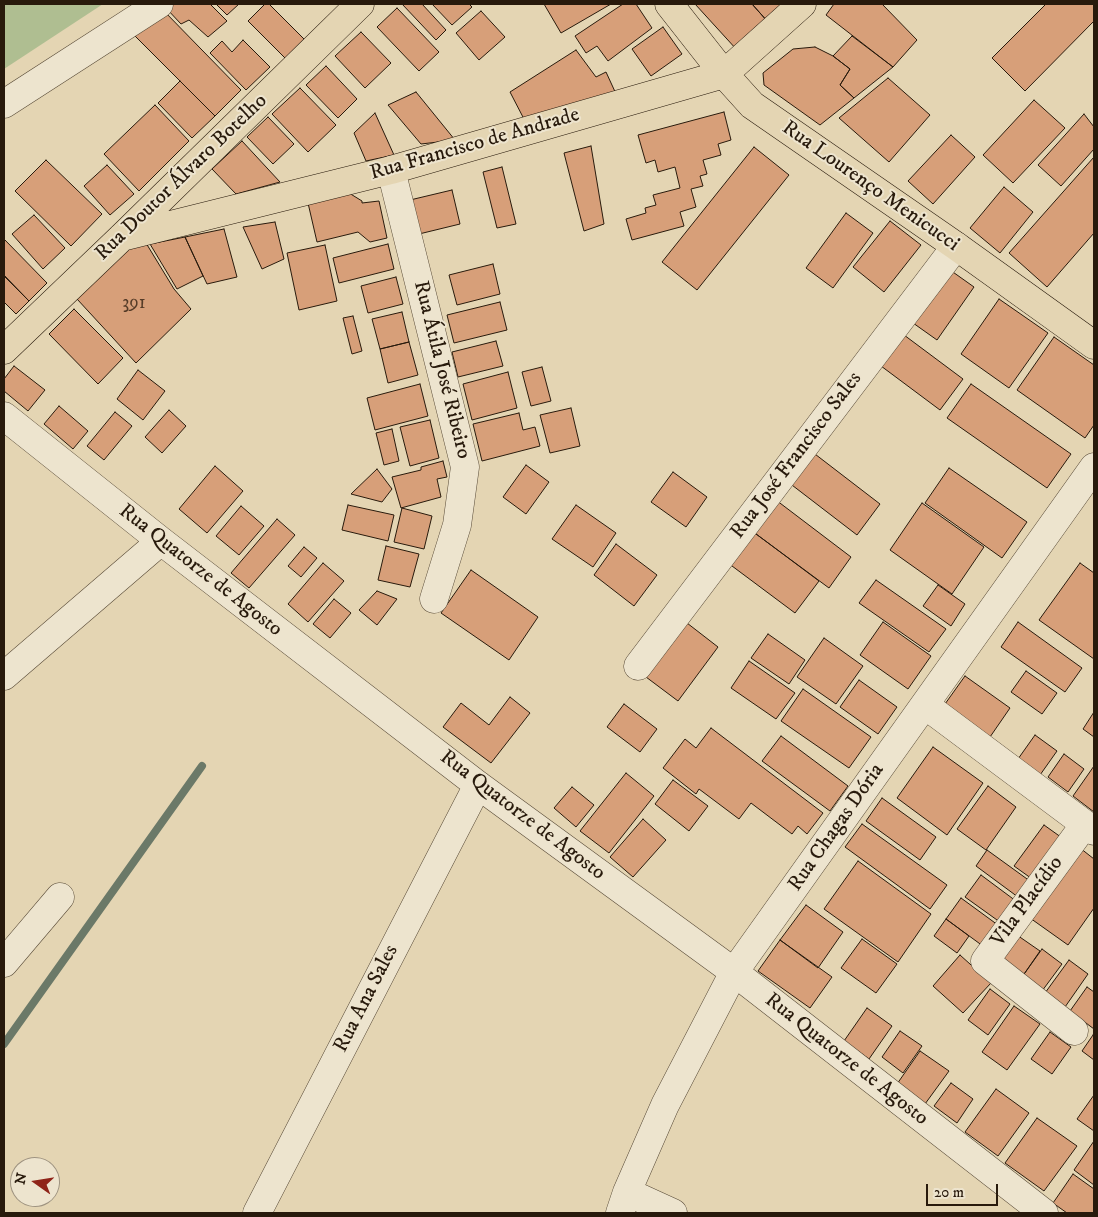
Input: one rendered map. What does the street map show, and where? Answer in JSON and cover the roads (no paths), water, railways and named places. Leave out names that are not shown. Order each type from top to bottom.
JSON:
[{"type":"main road","name":"Rua Doutor Álvaro Botelho","points":[[158,218],[360,4]]},
{"type":"main road","name":"Rua Lourenço Menicucci","points":[[669,4],[724,74],[752,105],[956,246],[1094,345]]},
{"type":"main road","name":"Rua Francisco de Andrade","points":[[122,237],[158,218],[391,170],[724,74],[802,4]]},
{"type":"main road","name":"Rua Doutor Álvaro Botelho","points":[[4,350],[122,237]]},
{"type":"street","points":[[4,104],[159,4]]},
{"type":"street","name":"Rua Átila José Ribeiro","points":[[391,170],[465,467],[457,525],[434,599]]},
{"type":"street","name":"Rua José Francisco Sales","points":[[638,666],[956,246]]},
{"type":"street","name":"Rua Quatorze de Agosto","points":[[4,416],[161,541],[478,785],[734,972],[1044,1213]]},
{"type":"street","name":"Rua Chagas Dória","points":[[624,1202],[665,1105],[734,972],[1094,467]]},
{"type":"street","points":[[4,676],[161,541]]},
{"type":"street","points":[[925,705],[1089,827]]},
{"type":"street","name":"Rua Ana Sales","points":[[257,1213],[478,785]]},
{"type":"street","name":"Vila Placídio","points":[[1074,1031],[985,961],[1089,827]]},
{"type":"street","points":[[4,963],[60,897]]},
{"type":"street","points":[[624,1202],[673,1213]]},
{"type":"waterway","points":[[4,1044],[202,766]]}]
